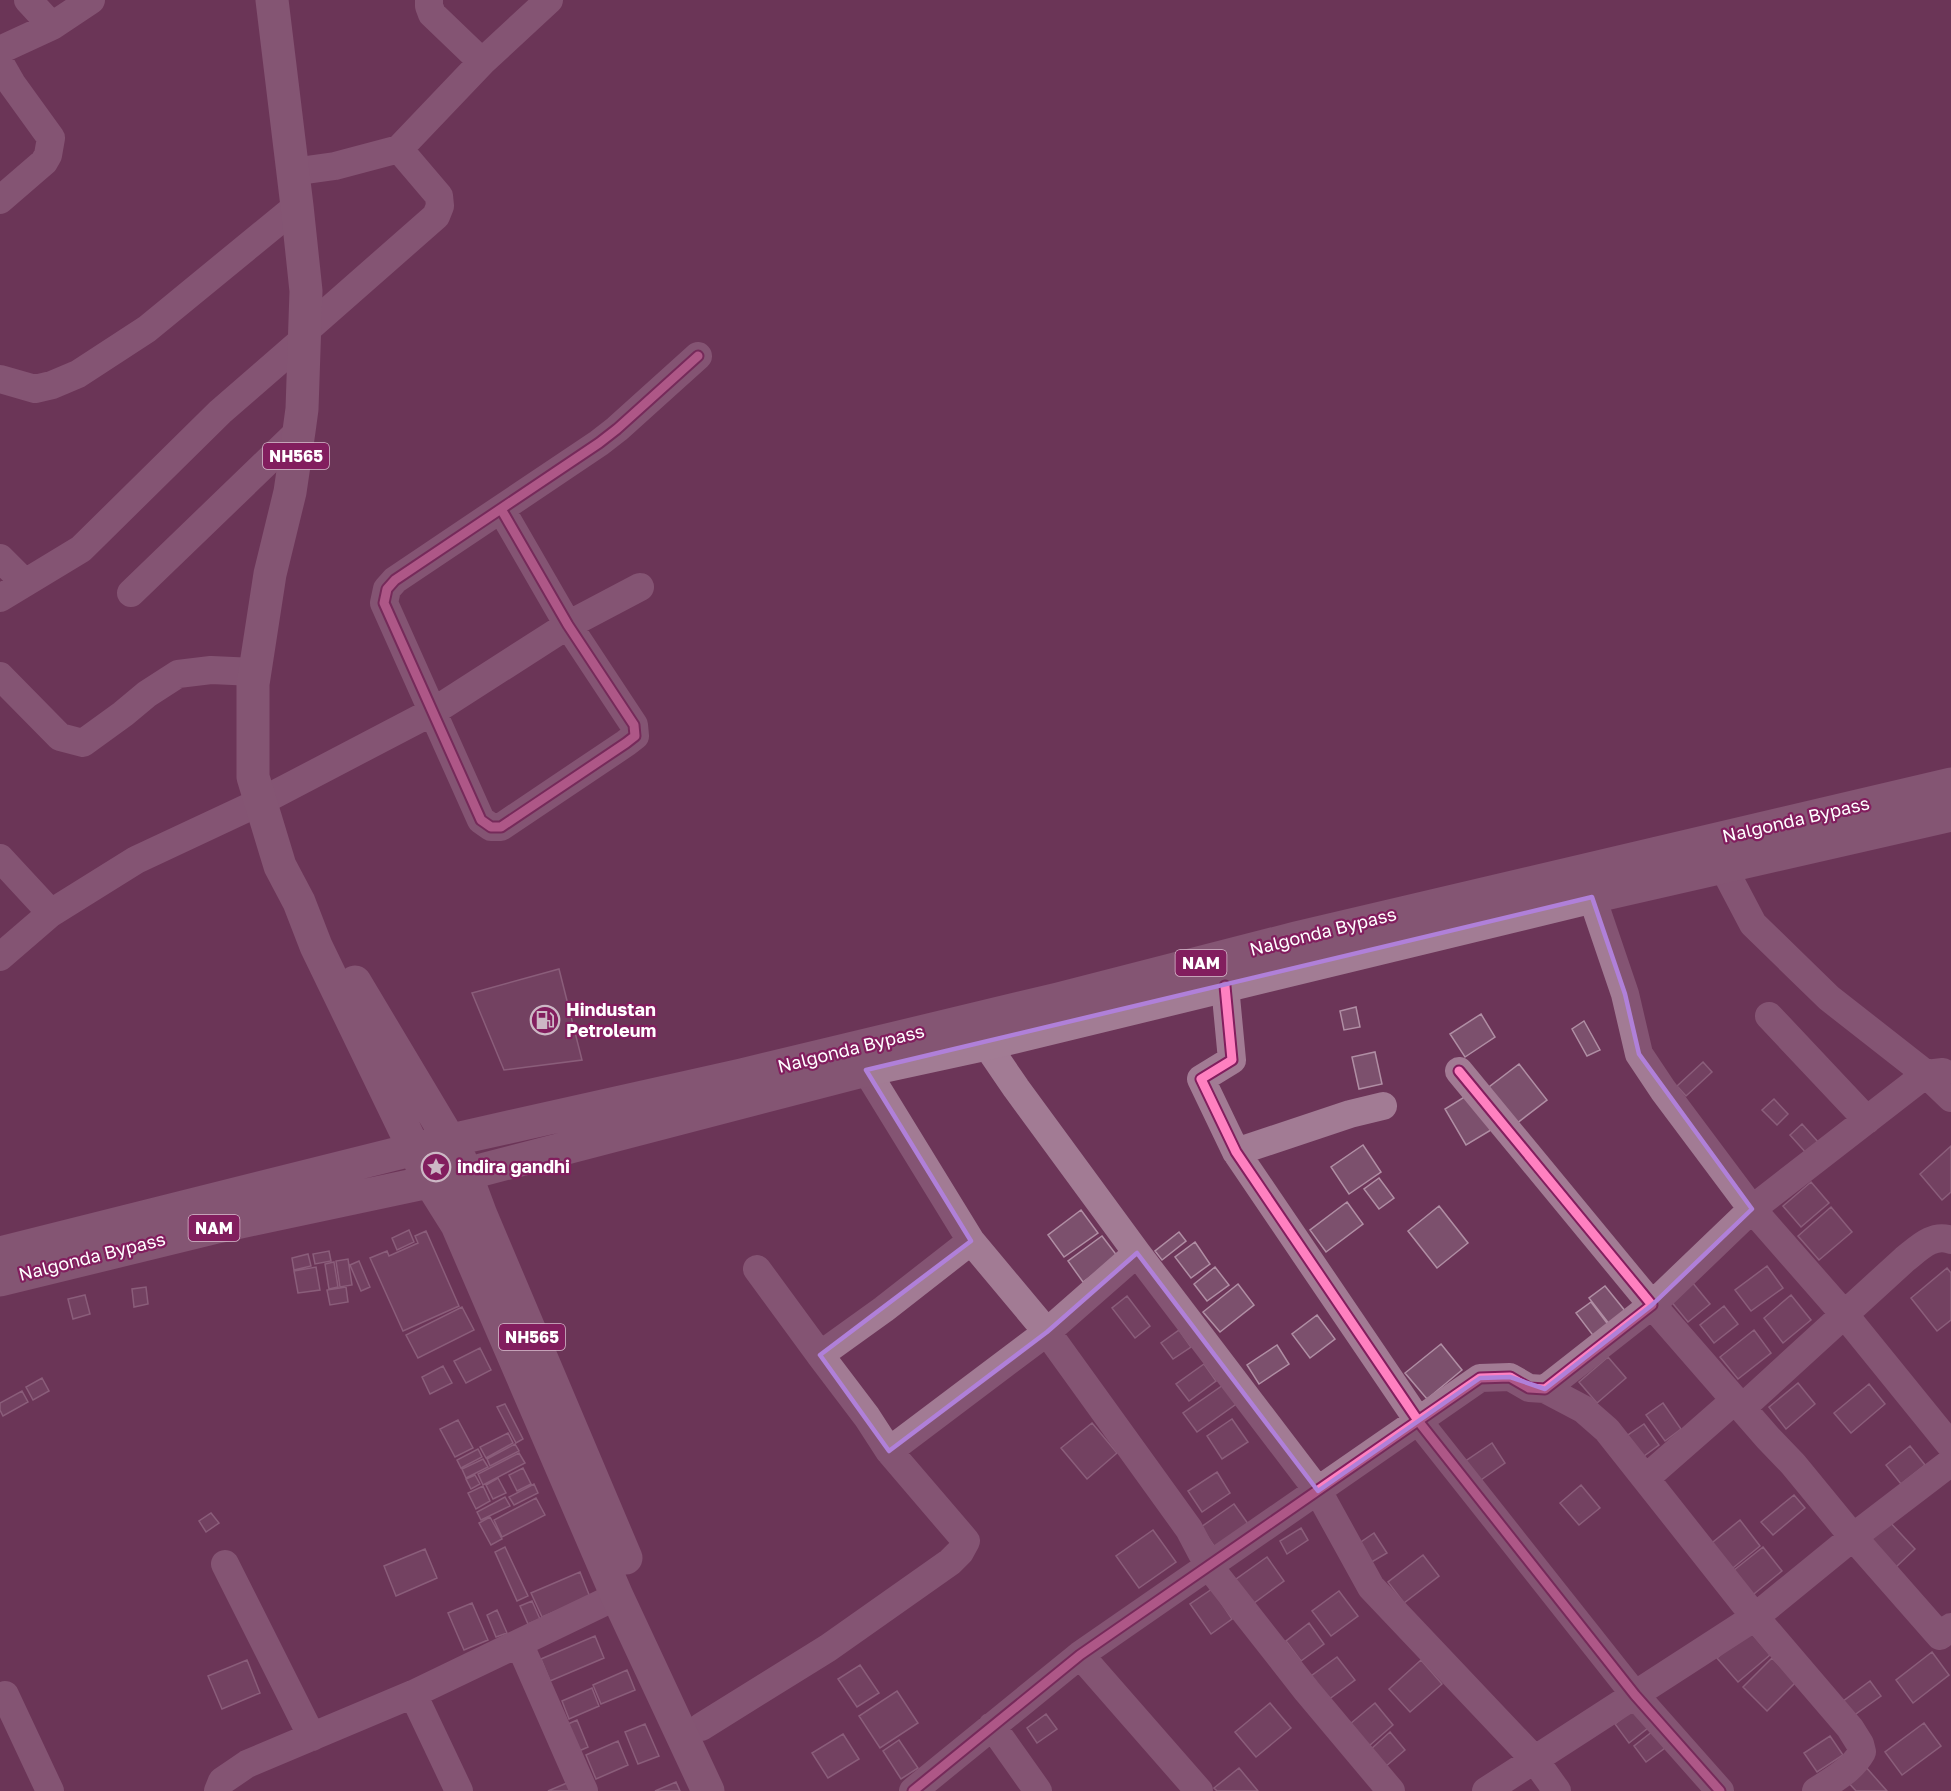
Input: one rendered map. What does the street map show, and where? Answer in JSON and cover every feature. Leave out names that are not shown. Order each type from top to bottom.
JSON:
[{"type":"highway","name":"NH565","points":[[272,0],[306,291],[302,409],[290,492],[270,574],[255,672],[253,777],[280,866],[300,902],[316,946],[430,1182],[457,1225],[617,1596],[708,1791]]},
{"type":"highway","name":"Nalgonda Bypass","points":[[451,1140],[741,1075],[1058,999],[1296,938],[1951,784]]},
{"type":"highway","name":"Nalgonda Bypass","points":[[466,1174],[866,1070],[986,1044],[1592,897],[1951,815]]},
{"type":"highway","name":"NH565","points":[[300,902],[329,938],[411,1078],[451,1140],[632,1573],[731,1791]]},
{"type":"highway","name":"NAM","points":[[414,1149],[451,1140]]},
{"type":"highway","name":"Nalgonda Bypass","points":[[0,1253],[414,1149]]},
{"type":"highway","name":"NAM","points":[[430,1182],[466,1174]]},
{"type":"highway","name":"Nalgonda Bypass","points":[[0,1280],[217,1227],[430,1182]]},
{"type":"street","points":[[28,0],[52,26]]},
{"type":"street","points":[[0,50],[52,26],[91,0]]},
{"type":"street","points":[[429,0],[432,14],[482,62]]},
{"type":"street","points":[[292,172],[335,166],[399,149],[482,62],[549,0]]},
{"type":"street","points":[[0,63],[12,84],[51,138],[48,155],[44,162],[0,200]]},
{"type":"street","points":[[0,598],[81,549],[220,412],[436,216],[440,206],[439,196],[399,149]]},
{"type":"street","points":[[0,379],[35,389],[52,385],[78,374],[147,329],[297,206]]},
{"type":"street","points":[[501,509],[568,625],[634,725],[635,736],[501,827],[491,827],[480,820],[434,711],[384,603],[387,590],[395,580],[617,429],[698,356]]},
{"type":"street","points":[[131,593],[299,431]]},
{"type":"street","points":[[0,558],[24,582]]},
{"type":"street","points":[[0,957],[51,913],[136,860],[260,802],[434,711],[568,625],[640,587]]},
{"type":"street","points":[[0,676],[60,736],[82,743],[147,694],[178,674],[211,670],[255,672]]},
{"type":"street","points":[[0,858],[51,913]]},
{"type":"street","points":[[1723,867],[1753,924],[1829,998],[1939,1072],[1951,1098]]},
{"type":"street","points":[[1592,897],[1625,994],[1639,1054],[1663,1090],[1752,1209],[1844,1314],[1951,1446]]},
{"type":"street","points":[[1225,986],[1232,1060],[1201,1079],[1236,1152],[1419,1422],[1635,1695],[1720,1791]]},
{"type":"street","points":[[1769,1016],[1867,1120]]},
{"type":"street","points":[[986,1044],[1137,1253],[1318,1491],[1371,1587],[1534,1759],[1557,1791]]},
{"type":"street","points":[[866,1070],[971,1240],[1047,1332],[1189,1529],[1208,1565],[1306,1691],[1391,1791]]},
{"type":"street","points":[[1459,1071],[1652,1305],[1793,1464],[1852,1537],[1948,1638]]},
{"type":"street","points":[[1545,1389],[1652,1305],[1752,1209],[1867,1120],[1939,1072]]},
{"type":"street","points":[[1236,1152],[1350,1114],[1383,1106]]},
{"type":"street","points":[[1646,1478],[1738,1404],[1926,1242],[1938,1238],[1951,1240]]},
{"type":"street","points":[[820,1356],[971,1240]]},
{"type":"street","points":[[889,1451],[1047,1332],[1137,1253]]},
{"type":"street","points":[[701,1727],[828,1648],[950,1562],[960,1552],[966,1541],[889,1451],[867,1416],[757,1269]]},
{"type":"street","points":[[913,1791],[1080,1655],[1208,1565],[1480,1378],[1510,1377],[1529,1388],[1545,1389],[1584,1408],[1607,1430],[1755,1617],[1850,1728],[1862,1752],[1858,1760],[1816,1791]]},
{"type":"street","points":[[1486,1791],[1755,1617],[1852,1537],[1951,1462]]},
{"type":"street","points":[[225,1564],[312,1737]]},
{"type":"street","points":[[218,1791],[222,1781],[248,1764],[413,1694],[617,1596]]},
{"type":"street","points":[[519,1643],[584,1791]]},
{"type":"street","points":[[1080,1655],[1199,1791]]},
{"type":"street","points":[[413,1694],[459,1791]]},
{"type":"street","points":[[5,1695],[50,1791]]},
{"type":"street","points":[[992,1726],[1038,1791]]},
{"type":"highlighted area","points":[[1592,897],[1625,994],[1639,1054],[1752,1209],[1652,1305],[1545,1389],[1510,1377],[1480,1378],[1318,1491],[1137,1253],[1047,1332],[889,1451],[820,1355],[971,1241],[866,1070]]},
{"type":"building","points":[[559,969],[582,1060],[504,1070],[472,993]]},
{"type":"building","points":[[1356,1007],[1360,1027],[1344,1030],[1340,1011]]},
{"type":"building","points":[[1481,1014],[1495,1037],[1465,1057],[1450,1034]]},
{"type":"building","points":[[1584,1021],[1600,1050],[1587,1056],[1572,1029]]},
{"type":"building","points":[[1375,1052],[1382,1084],[1359,1089],[1352,1057]]},
{"type":"building","points":[[1703,1062],[1712,1072],[1686,1096],[1677,1086]]},
{"type":"building","points":[[1519,1064],[1547,1100],[1512,1127],[1485,1090]]},
{"type":"building","points":[[1474,1091],[1496,1127],[1466,1145],[1445,1109]]},
{"type":"building","points":[[1774,1099],[1788,1114],[1777,1125],[1762,1110]]},
{"type":"building","points":[[1802,1124],[1819,1143],[1807,1154],[1790,1135]]},
{"type":"building","points":[[1363,1145],[1381,1172],[1349,1194],[1331,1167]]},
{"type":"building","points":[[1951,1146],[1951,1192],[1942,1200],[1920,1174]]},
{"type":"building","points":[[1379,1178],[1394,1198],[1379,1209],[1364,1189]]},
{"type":"building","points":[[1811,1182],[1829,1203],[1801,1227],[1783,1206]]},
{"type":"building","points":[[1347,1202],[1363,1224],[1326,1252],[1310,1230]]},
{"type":"building","points":[[1439,1206],[1468,1243],[1437,1268],[1408,1231]]},
{"type":"building","points":[[1831,1207],[1852,1232],[1819,1260],[1798,1236]]},
{"type":"building","points":[[1081,1210],[1098,1233],[1064,1257],[1048,1235]]},
{"type":"building","points":[[409,1230],[414,1242],[397,1250],[392,1238]]},
{"type":"building","points":[[426,1231],[459,1306],[403,1331],[370,1258],[387,1251],[389,1256],[418,1243],[415,1236]]},
{"type":"building","points":[[1179,1232],[1186,1241],[1162,1260],[1155,1251]]},
{"type":"building","points":[[1102,1236],[1118,1257],[1083,1282],[1068,1261]]},
{"type":"building","points":[[1195,1242],[1210,1264],[1191,1278],[1175,1257]]},
{"type":"building","points":[[329,1251],[331,1261],[315,1264],[313,1254]]},
{"type":"building","points":[[308,1254],[311,1266],[294,1270],[292,1258]]},
{"type":"building","points":[[348,1259],[352,1285],[340,1287],[336,1261]]},
{"type":"building","points":[[359,1261],[370,1287],[361,1291],[350,1265]]},
{"type":"building","points":[[334,1262],[338,1287],[329,1289],[325,1264]]},
{"type":"building","points":[[1767,1266],[1783,1288],[1751,1311],[1735,1290]]},
{"type":"building","points":[[316,1267],[320,1290],[298,1293],[294,1271]]},
{"type":"building","points":[[1215,1267],[1229,1285],[1207,1301],[1194,1284]]},
{"type":"building","points":[[1947,1268],[1951,1273],[1951,1320],[1937,1331],[1911,1298]]},
{"type":"building","points":[[1692,1282],[1710,1304],[1688,1322],[1670,1300]]},
{"type":"building","points":[[1238,1284],[1254,1305],[1220,1332],[1203,1312]]},
{"type":"building","points":[[1605,1286],[1626,1312],[1610,1325],[1589,1298]]},
{"type":"building","points":[[146,1287],[148,1304],[134,1307],[132,1289]]},
{"type":"building","points":[[346,1287],[348,1302],[330,1305],[327,1290]]},
{"type":"building","points":[[85,1295],[90,1314],[73,1319],[68,1299]]},
{"type":"building","points":[[1791,1295],[1811,1320],[1783,1343],[1764,1318]]},
{"type":"building","points":[[1127,1296],[1150,1326],[1135,1338],[1112,1308]]},
{"type":"building","points":[[1591,1302],[1610,1327],[1595,1338],[1576,1313]]},
{"type":"building","points":[[1724,1306],[1738,1324],[1714,1343],[1700,1325]]},
{"type":"building","points":[[462,1307],[474,1330],[418,1358],[406,1335]]},
{"type":"building","points":[[1317,1315],[1335,1339],[1310,1358],[1292,1334]]},
{"type":"building","points":[[1179,1330],[1191,1347],[1173,1359],[1161,1343]]},
{"type":"building","points":[[1754,1330],[1771,1353],[1738,1379],[1720,1357]]},
{"type":"building","points":[[1441,1344],[1462,1370],[1427,1399],[1405,1373]]},
{"type":"building","points":[[1277,1345],[1289,1364],[1259,1384],[1247,1365]]},
{"type":"building","points":[[480,1348],[491,1370],[466,1383],[454,1361]]},
{"type":"building","points":[[1608,1357],[1626,1378],[1597,1403],[1579,1382]]},
{"type":"building","points":[[1204,1364],[1216,1381],[1189,1401],[1176,1384]]},
{"type":"building","points":[[443,1366],[452,1383],[430,1394],[422,1377]]},
{"type":"building","points":[[42,1378],[49,1391],[33,1400],[26,1387]]},
{"type":"building","points":[[1226,1383],[1239,1402],[1197,1432],[1183,1413]]},
{"type":"building","points":[[1798,1383],[1815,1404],[1786,1429],[1769,1407]]},
{"type":"building","points":[[1869,1384],[1885,1404],[1851,1433],[1834,1413]]},
{"type":"building","points":[[22,1391],[28,1402],[3,1416],[0,1403]]},
{"type":"building","points":[[1663,1403],[1681,1429],[1665,1441],[1646,1415]]},
{"type":"building","points":[[505,1404],[523,1439],[516,1443],[497,1407]]},
{"type":"building","points":[[1232,1419],[1248,1442],[1222,1459],[1207,1436]]},
{"type":"building","points":[[458,1420],[473,1448],[455,1457],[440,1429]]},
{"type":"building","points":[[1092,1423],[1117,1453],[1087,1479],[1061,1448]]},
{"type":"building","points":[[1644,1424],[1659,1445],[1640,1459],[1625,1437]]},
{"type":"building","points":[[508,1433],[513,1443],[486,1458],[480,1447]]},
{"type":"building","points":[[1492,1443],[1505,1463],[1478,1482],[1464,1462]]},
{"type":"building","points":[[515,1444],[519,1451],[490,1466],[487,1459]]},
{"type":"building","points":[[1910,1446],[1925,1465],[1901,1484],[1886,1465]]},
{"type":"building","points":[[478,1449],[482,1457],[461,1468],[457,1460]]},
{"type":"building","points":[[519,1453],[525,1463],[483,1485],[478,1474]]},
{"type":"building","points":[[483,1459],[488,1467],[466,1478],[462,1469]]},
{"type":"building","points":[[523,1468],[531,1484],[517,1491],[509,1475]]},
{"type":"building","points":[[1217,1472],[1230,1493],[1202,1512],[1188,1491]]},
{"type":"building","points":[[475,1475],[480,1484],[471,1489],[466,1479]]},
{"type":"building","points":[[498,1478],[506,1493],[493,1499],[486,1485]]},
{"type":"building","points":[[534,1484],[538,1493],[514,1505],[509,1497]]},
{"type":"building","points":[[1581,1485],[1600,1508],[1579,1525],[1560,1503]]},
{"type":"building","points":[[483,1486],[490,1501],[476,1509],[468,1493]]},
{"type":"building","points":[[1794,1495],[1805,1508],[1773,1535],[1761,1522]]},
{"type":"building","points":[[505,1497],[510,1506],[481,1520],[477,1512]]},
{"type":"building","points":[[536,1498],[545,1515],[502,1537],[494,1520]]},
{"type":"building","points":[[1234,1504],[1251,1528],[1218,1552],[1201,1527]]},
{"type":"building","points":[[211,1513],[219,1523],[206,1532],[199,1521]]},
{"type":"building","points":[[490,1517],[502,1539],[491,1545],[479,1523]]},
{"type":"building","points":[[1887,1519],[1915,1549],[1896,1567],[1868,1536]]},
{"type":"building","points":[[1740,1520],[1760,1546],[1728,1572],[1708,1546]]},
{"type":"building","points":[[1301,1528],[1308,1540],[1287,1554],[1280,1541]]},
{"type":"building","points":[[1153,1530],[1176,1562],[1139,1588],[1116,1556]]},
{"type":"building","points":[[1374,1533],[1387,1553],[1370,1563],[1358,1544]]},
{"type":"building","points":[[505,1547],[528,1596],[517,1601],[495,1552]]},
{"type":"building","points":[[1763,1547],[1782,1571],[1749,1598],[1729,1574]]},
{"type":"building","points":[[425,1549],[437,1578],[396,1596],[384,1566]]},
{"type":"building","points":[[1423,1555],[1439,1576],[1404,1603],[1388,1582]]},
{"type":"building","points":[[1267,1557],[1284,1581],[1250,1606],[1232,1582]]},
{"type":"building","points":[[580,1572],[590,1597],[542,1617],[531,1593]]},
{"type":"building","points":[[1212,1589],[1232,1619],[1211,1634],[1190,1604]]},
{"type":"building","points":[[1339,1591],[1358,1616],[1331,1636],[1312,1611]]},
{"type":"building","points":[[532,1601],[540,1619],[528,1624],[520,1606]]},
{"type":"building","points":[[472,1603],[488,1640],[464,1650],[448,1613]]},
{"type":"building","points":[[497,1610],[507,1633],[496,1637],[487,1615]]},
{"type":"building","points":[[1309,1623],[1324,1644],[1301,1661],[1286,1641]]},
{"type":"building","points":[[1749,1630],[1770,1655],[1738,1682],[1717,1658]]},
{"type":"building","points":[[595,1636],[604,1658],[550,1681],[541,1659]]},
{"type":"building","points":[[1932,1652],[1949,1675],[1913,1703],[1896,1680]]},
{"type":"building","points":[[1337,1657],[1355,1680],[1328,1700],[1311,1676]]},
{"type":"building","points":[[1772,1658],[1796,1682],[1767,1711],[1743,1687]]},
{"type":"building","points":[[247,1660],[260,1693],[222,1709],[208,1676]]},
{"type":"building","points":[[1421,1660],[1442,1684],[1410,1712],[1389,1689]]},
{"type":"building","points":[[860,1665],[879,1693],[857,1707],[838,1679]]},
{"type":"building","points":[[627,1670],[635,1690],[601,1704],[593,1685]]},
{"type":"building","points":[[1870,1681],[1881,1696],[1853,1716],[1842,1702]]},
{"type":"building","points":[[592,1688],[599,1706],[569,1719],[562,1701]]},
{"type":"building","points":[[897,1691],[918,1723],[880,1748],[859,1716]]},
{"type":"building","points":[[1270,1703],[1291,1728],[1256,1757],[1235,1732]]},
{"type":"building","points":[[1375,1703],[1393,1725],[1369,1746],[1350,1724]]},
{"type":"building","points":[[1634,1709],[1648,1728],[1629,1743],[1615,1724]]},
{"type":"building","points":[[1046,1714],[1057,1729],[1037,1743],[1027,1728]]},
{"type":"building","points":[[577,1720],[588,1747],[579,1751],[568,1724]]},
{"type":"building","points":[[1924,1723],[1941,1746],[1902,1775],[1885,1752]]},
{"type":"building","points":[[645,1724],[659,1756],[638,1764],[625,1732]]},
{"type":"building","points":[[1653,1731],[1665,1748],[1646,1762],[1634,1746]]},
{"type":"building","points":[[1390,1732],[1405,1750],[1385,1767],[1370,1750]]},
{"type":"building","points":[[843,1734],[859,1759],[828,1778],[812,1753]]},
{"type":"building","points":[[1830,1736],[1843,1755],[1817,1772],[1804,1753]]},
{"type":"building","points":[[899,1740],[918,1768],[901,1779],[883,1751]]},
{"type":"building","points":[[618,1741],[628,1765],[596,1779],[586,1755]]},
{"type":"building","points":[[1864,1765],[1887,1791],[1856,1791],[1847,1781]]},
{"type":"building","points":[[1239,1768],[1258,1791],[1217,1791],[1214,1788]]},
{"type":"building","points":[[574,1780],[578,1791],[548,1791]]},
{"type":"building","points":[[676,1782],[680,1791],[655,1791]]},
{"type":"cycle path","points":[[501,509],[568,625],[634,725],[635,736],[501,827],[491,827],[481,820],[384,603],[387,589],[395,580],[599,443],[698,356]]},
{"type":"cycle path","points":[[1225,986],[1232,1060],[1201,1079],[1236,1152],[1419,1422],[1635,1695],[1720,1791]]},
{"type":"cycle path","points":[[913,1791],[1080,1655],[1480,1378],[1510,1377],[1529,1388],[1545,1389],[1652,1305],[1459,1071]]},
{"type":"place","name":"Hindustan Petroleum","points":[[545,1020]]},
{"type":"place","name":"indira gandhi","points":[[436,1167]]}]
